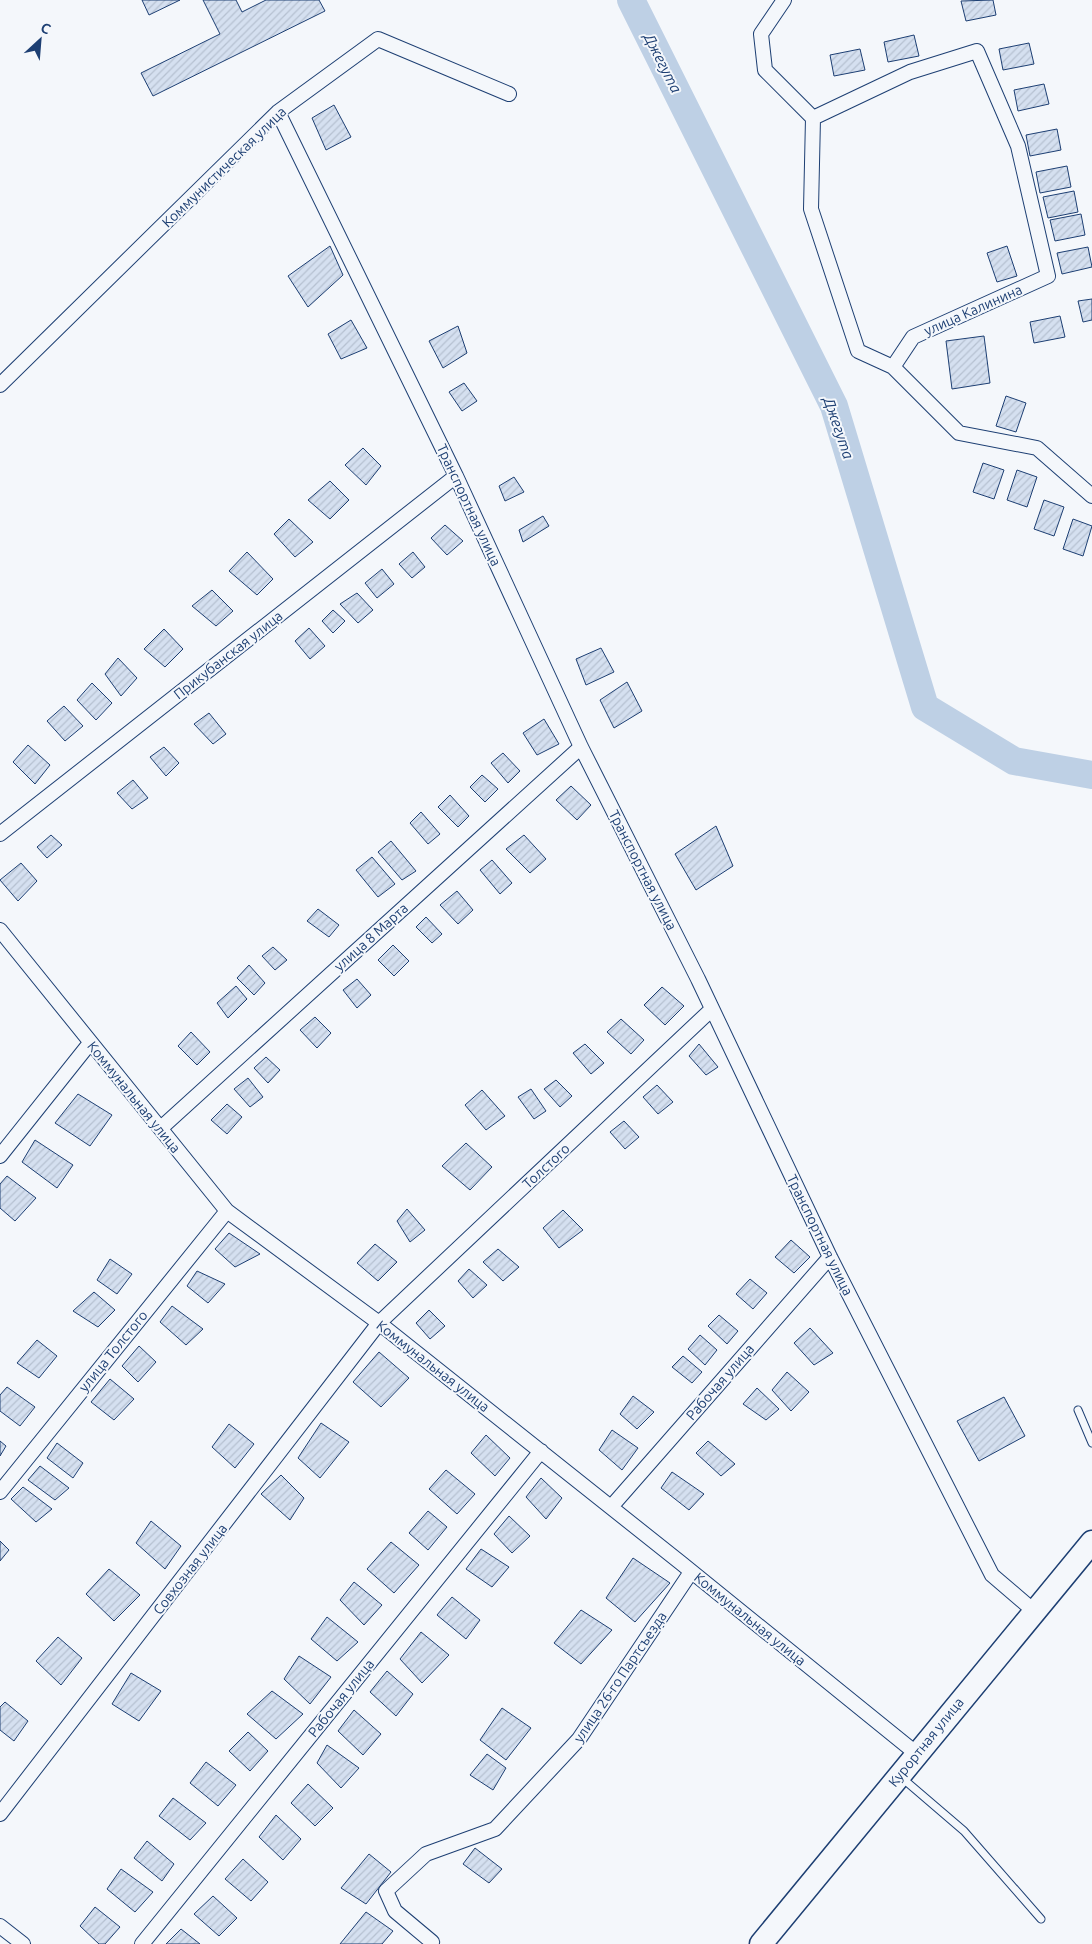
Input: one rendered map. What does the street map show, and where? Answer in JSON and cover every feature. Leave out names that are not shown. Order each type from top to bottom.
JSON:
[{"type":"main road","name":"Курортная улица","points":[[761,1944],[1092,1542]]},
{"type":"street","points":[[784,0],[761,34],[766,70],[813,118],[811,209],[858,352],[892,367],[959,433],[1037,448],[1092,496]]},
{"type":"street","name":"Коммунистическая улица","points":[[0,385],[278,112],[378,39],[508,94]]},
{"type":"street","name":"улица Калинина","points":[[813,118],[910,72],[977,50],[1018,146],[1048,276],[913,337],[892,367]]},
{"type":"street","name":"Транспортная улица","points":[[278,112],[456,476],[582,747],[712,1009],[830,1257],[992,1575],[1034,1611]]},
{"type":"street","name":"Прикубанская улица","points":[[0,834],[456,476]]},
{"type":"street","name":"улица 8 Марта","points":[[161,1128],[582,747]]},
{"type":"street","name":"Коммунальная улица","points":[[0,930],[227,1211],[379,1323],[692,1572],[916,1754]]},
{"type":"street","name":"Толстого","points":[[379,1323],[712,1009]]},
{"type":"street","points":[[0,1156],[90,1043]]},
{"type":"street","name":"улица Толстого","points":[[0,1492],[227,1211]]},
{"type":"street","name":"Рабочая улица","points":[[611,1507],[830,1257]]},
{"type":"street","name":"Совхозная улица","points":[[0,1814],[379,1323]]},
{"type":"street","name":"Рабочая улица","points":[[142,1944],[541,1451]]},
{"type":"street","name":"улица 26-го Партсъезда","points":[[431,1944],[432,1942],[395,1911],[386,1891],[426,1854],[495,1829],[579,1739],[692,1572]]},
{"type":"street","points":[[0,1926],[23,1944]]},
{"type":"lane","points":[[1078,1410],[1092,1443]]},
{"type":"lane","points":[[899,1775],[964,1831],[1041,1919]]},
{"type":"building","points":[[142,0],[180,0],[149,15]]},
{"type":"building","points":[[203,0],[236,0],[242,12],[266,0],[319,0],[325,11],[153,96],[141,73],[220,34]]},
{"type":"building","points":[[993,0],[996,15],[966,21],[961,1]]},
{"type":"building","points":[[914,35],[919,56],[888,62],[884,42]]},
{"type":"building","points":[[1029,43],[1034,64],[1003,70],[999,49]]},
{"type":"building","points":[[860,49],[865,70],[834,76],[830,55]]},
{"type":"building","points":[[1044,84],[1049,104],[1018,111],[1014,90]]},
{"type":"building","points":[[334,105],[351,137],[326,150],[312,118]]},
{"type":"building","points":[[1057,129],[1061,150],[1030,156],[1026,135]]},
{"type":"building","points":[[1067,166],[1071,187],[1040,193],[1036,172]]},
{"type":"building","points":[[1074,191],[1078,212],[1048,218],[1043,197]]},
{"type":"building","points":[[1081,214],[1085,235],[1055,241],[1050,220]]},
{"type":"building","points":[[330,246],[343,275],[308,307],[288,276]]},
{"type":"building","points":[[1007,246],[1017,276],[997,282],[987,253]]},
{"type":"building","points":[[1088,247],[1092,267],[1062,274],[1057,253]]},
{"type":"building","points":[[1092,299],[1092,320],[1083,322],[1078,301]]},
{"type":"building","points":[[1060,316],[1065,337],[1034,343],[1030,322]]},
{"type":"building","points":[[351,320],[367,348],[341,359],[328,334]]},
{"type":"building","points":[[458,326],[467,353],[443,368],[429,341]]},
{"type":"building","points":[[984,336],[990,383],[952,389],[946,341]]},
{"type":"building","points":[[464,383],[477,401],[462,411],[449,392]]},
{"type":"building","points":[[1006,396],[1026,403],[1016,432],[996,426]]},
{"type":"building","points":[[363,448],[381,466],[366,485],[345,465]]},
{"type":"building","points":[[983,463],[1004,470],[994,499],[973,492]]},
{"type":"building","points":[[1017,470],[1037,477],[1027,507],[1007,500]]},
{"type":"building","points":[[514,477],[524,492],[505,501],[499,486]]},
{"type":"building","points":[[330,481],[349,500],[330,519],[308,500]]},
{"type":"building","points":[[1044,500],[1064,507],[1054,536],[1034,529]]},
{"type":"building","points":[[543,516],[549,526],[523,542],[519,530]]},
{"type":"building","points":[[289,519],[313,542],[295,557],[274,534]]},
{"type":"building","points":[[1073,519],[1092,526],[1083,556],[1063,549]]},
{"type":"building","points":[[445,525],[463,541],[447,555],[431,538]]},
{"type":"building","points":[[247,552],[273,579],[257,595],[229,571]]},
{"type":"building","points":[[413,552],[425,567],[412,578],[399,564]]},
{"type":"building","points":[[382,569],[394,584],[377,598],[365,583]]},
{"type":"building","points":[[212,590],[233,611],[216,626],[192,606]]},
{"type":"building","points":[[357,593],[373,610],[358,623],[340,604]]},
{"type":"building","points":[[333,610],[345,621],[333,633],[322,621]]},
{"type":"building","points":[[309,628],[325,646],[310,659],[295,641]]},
{"type":"building","points":[[164,629],[183,649],[165,667],[144,649]]},
{"type":"building","points":[[601,648],[614,672],[586,685],[576,659]]},
{"type":"building","points":[[118,658],[137,678],[121,696],[105,674]]},
{"type":"building","points":[[627,682],[642,711],[614,728],[600,700]]},
{"type":"building","points":[[92,683],[112,703],[96,720],[77,700]]},
{"type":"building","points":[[64,706],[83,726],[65,741],[47,721]]},
{"type":"building","points":[[209,713],[226,734],[213,744],[194,724]]},
{"type":"building","points":[[544,719],[559,744],[537,755],[523,733]]},
{"type":"building","points":[[28,745],[50,765],[35,784],[13,762]]},
{"type":"building","points":[[164,747],[179,763],[166,776],[150,757]]},
{"type":"building","points":[[503,753],[520,771],[508,783],[491,763]]},
{"type":"building","points":[[482,775],[498,789],[485,802],[470,787]]},
{"type":"building","points":[[133,780],[148,798],[132,809],[117,793]]},
{"type":"building","points":[[571,786],[591,805],[577,820],[556,800]]},
{"type":"building","points":[[450,795],[469,816],[458,827],[438,807]]},
{"type":"building","points":[[421,812],[440,834],[428,844],[410,823]]},
{"type":"building","points":[[716,826],[733,866],[696,890],[675,854]]},
{"type":"building","points":[[51,835],[62,845],[47,858],[37,847]]},
{"type":"building","points":[[524,835],[546,859],[530,873],[506,849]]},
{"type":"building","points":[[391,841],[416,871],[402,880],[378,852]]},
{"type":"building","points":[[372,857],[395,884],[378,897],[356,870]]},
{"type":"building","points":[[492,860],[512,883],[500,894],[480,870]]},
{"type":"building","points":[[21,863],[37,881],[18,901],[0,880]]},
{"type":"building","points":[[457,891],[473,910],[458,924],[440,905]]},
{"type":"building","points":[[318,909],[339,925],[329,937],[307,921]]},
{"type":"building","points":[[426,917],[442,934],[432,943],[416,927]]},
{"type":"building","points":[[393,945],[409,961],[394,976],[378,960]]},
{"type":"building","points":[[273,947],[287,960],[275,970],[262,956]]},
{"type":"building","points":[[249,965],[265,983],[254,995],[237,978]]},
{"type":"building","points":[[357,979],[371,995],[357,1008],[343,990]]},
{"type":"building","points":[[236,986],[247,999],[228,1018],[217,1003]]},
{"type":"building","points":[[662,987],[684,1006],[665,1025],[644,1005]]},
{"type":"building","points":[[315,1017],[331,1033],[317,1048],[300,1030]]},
{"type":"building","points":[[621,1019],[644,1040],[631,1054],[607,1032]]},
{"type":"building","points":[[191,1032],[210,1052],[197,1065],[178,1046]]},
{"type":"building","points":[[585,1044],[604,1063],[591,1074],[573,1053]]},
{"type":"building","points":[[699,1044],[718,1067],[706,1075],[689,1056]]},
{"type":"building","points":[[266,1057],[280,1070],[268,1083],[254,1068]]},
{"type":"building","points":[[248,1078],[263,1097],[250,1107],[234,1089]]},
{"type":"building","points":[[556,1080],[572,1096],[560,1107],[544,1089]]},
{"type":"building","points":[[657,1085],[673,1102],[658,1114],[643,1097]]},
{"type":"building","points":[[531,1089],[546,1111],[534,1119],[518,1097]]},
{"type":"building","points":[[482,1090],[505,1116],[486,1130],[465,1105]]},
{"type":"building","points":[[78,1094],[112,1115],[90,1146],[55,1123]]},
{"type":"building","points":[[227,1104],[242,1117],[227,1134],[211,1120]]},
{"type":"building","points":[[624,1121],[639,1137],[625,1149],[610,1132]]},
{"type":"building","points":[[35,1140],[73,1165],[57,1188],[22,1162]]},
{"type":"building","points":[[466,1143],[492,1167],[470,1190],[442,1166]]},
{"type":"building","points":[[7,1176],[36,1198],[15,1221],[0,1208],[0,1184]]},
{"type":"building","points":[[407,1209],[425,1230],[410,1242],[397,1221]]},
{"type":"building","points":[[563,1210],[583,1230],[559,1248],[543,1228]]},
{"type":"building","points":[[229,1233],[260,1254],[235,1267],[215,1249]]},
{"type":"building","points":[[791,1240],[810,1257],[794,1273],[775,1257]]},
{"type":"building","points":[[375,1244],[397,1262],[378,1281],[357,1263]]},
{"type":"building","points":[[498,1249],[519,1267],[503,1281],[483,1262]]},
{"type":"building","points":[[110,1259],[132,1274],[117,1294],[97,1280]]},
{"type":"building","points":[[469,1269],[487,1285],[473,1298],[458,1281]]},
{"type":"building","points":[[197,1271],[225,1284],[208,1303],[187,1286]]},
{"type":"building","points":[[750,1279],[767,1293],[753,1309],[736,1294]]},
{"type":"building","points":[[94,1292],[115,1310],[98,1327],[73,1311]]},
{"type":"building","points":[[172,1306],[203,1329],[186,1345],[160,1322]]},
{"type":"building","points":[[429,1310],[445,1326],[430,1339],[416,1323]]},
{"type":"building","points":[[719,1315],[738,1331],[727,1344],[708,1326]]},
{"type":"building","points":[[810,1328],[833,1353],[814,1365],[794,1343]]},
{"type":"building","points":[[700,1335],[717,1350],[705,1365],[688,1349]]},
{"type":"building","points":[[37,1340],[57,1356],[39,1378],[17,1363]]},
{"type":"building","points":[[139,1346],[156,1362],[138,1382],[122,1366]]},
{"type":"building","points":[[379,1352],[409,1378],[381,1407],[353,1382]]},
{"type":"building","points":[[683,1356],[702,1372],[692,1383],[672,1367]]},
{"type":"building","points":[[787,1372],[809,1392],[791,1411],[772,1390]]},
{"type":"building","points":[[110,1379],[134,1399],[114,1420],[91,1402]]},
{"type":"building","points":[[7,1387],[35,1407],[20,1426],[0,1411],[0,1395]]},
{"type":"building","points":[[757,1388],[779,1409],[766,1420],[743,1404]]},
{"type":"building","points":[[633,1396],[654,1412],[637,1429],[620,1414]]},
{"type":"building","points":[[1004,1397],[1025,1436],[979,1461],[957,1421]]},
{"type":"building","points":[[321,1423],[349,1442],[320,1478],[298,1458]]},
{"type":"building","points":[[229,1424],[254,1444],[235,1468],[212,1447]]},
{"type":"building","points":[[612,1430],[638,1448],[622,1470],[599,1450]]},
{"type":"building","points":[[486,1435],[510,1458],[495,1476],[471,1453]]},
{"type":"building","points":[[0,1441],[6,1446],[0,1456]]},
{"type":"building","points":[[708,1441],[735,1464],[721,1476],[696,1453]]},
{"type":"building","points":[[57,1443],[83,1463],[73,1478],[47,1458]]},
{"type":"building","points":[[40,1466],[69,1488],[55,1500],[28,1480]]},
{"type":"building","points":[[446,1470],[475,1494],[457,1514],[429,1489]]},
{"type":"building","points":[[672,1472],[704,1494],[689,1510],[661,1488]]},
{"type":"building","points":[[281,1475],[304,1498],[290,1520],[261,1494]]},
{"type":"building","points":[[541,1478],[562,1498],[546,1519],[526,1497]]},
{"type":"building","points":[[23,1487],[52,1509],[36,1522],[11,1499]]},
{"type":"building","points":[[428,1511],[447,1527],[428,1550],[409,1533]]},
{"type":"building","points":[[509,1516],[530,1536],[512,1553],[494,1534]]},
{"type":"building","points":[[151,1521],[181,1546],[165,1569],[136,1543]]},
{"type":"building","points":[[0,1541],[9,1550],[0,1561]]},
{"type":"building","points":[[391,1542],[419,1565],[394,1593],[367,1569]]},
{"type":"building","points":[[481,1549],[509,1567],[492,1587],[466,1569]]},
{"type":"building","points":[[633,1558],[670,1583],[635,1622],[606,1598]]},
{"type":"building","points":[[109,1569],[140,1595],[114,1621],[86,1594]]},
{"type":"building","points":[[354,1582],[382,1605],[364,1625],[340,1600]]},
{"type":"building","points":[[452,1597],[480,1620],[466,1639],[437,1615]]},
{"type":"building","points":[[581,1610],[612,1630],[581,1664],[554,1643]]},
{"type":"building","points":[[327,1617],[358,1642],[337,1661],[311,1639]]},
{"type":"building","points":[[421,1632],[449,1655],[422,1683],[400,1659]]},
{"type":"building","points":[[58,1637],[82,1658],[61,1685],[36,1661]]},
{"type":"building","points":[[299,1656],[331,1677],[310,1704],[284,1679]]},
{"type":"building","points":[[387,1671],[413,1694],[396,1716],[370,1692]]},
{"type":"building","points":[[131,1673],[161,1691],[139,1721],[112,1704]]},
{"type":"building","points":[[272,1691],[303,1714],[276,1739],[247,1714]]},
{"type":"building","points":[[5,1702],[28,1721],[14,1741],[0,1730],[0,1707]]},
{"type":"building","points":[[502,1708],[531,1728],[506,1760],[480,1740]]},
{"type":"building","points":[[354,1710],[381,1734],[363,1755],[338,1731]]},
{"type":"building","points":[[248,1732],[268,1751],[250,1771],[229,1751]]},
{"type":"building","points":[[327,1745],[359,1768],[341,1788],[317,1763]]},
{"type":"building","points":[[487,1754],[506,1768],[493,1790],[470,1775]]},
{"type":"building","points":[[206,1762],[236,1785],[218,1806],[190,1783]]},
{"type":"building","points":[[308,1784],[333,1808],[315,1826],[291,1803]]},
{"type":"building","points":[[173,1798],[206,1823],[190,1840],[159,1816]]},
{"type":"building","points":[[276,1815],[301,1839],[283,1860],[259,1837]]},
{"type":"building","points":[[147,1841],[174,1864],[162,1881],[134,1858]]},
{"type":"building","points":[[475,1848],[502,1869],[489,1883],[463,1864]]},
{"type":"building","points":[[369,1854],[391,1872],[366,1904],[341,1888]]},
{"type":"building","points":[[243,1859],[268,1882],[251,1901],[225,1879]]},
{"type":"building","points":[[121,1869],[153,1892],[135,1912],[107,1889]]},
{"type":"building","points":[[213,1896],[237,1918],[219,1936],[194,1914]]},
{"type":"building","points":[[95,1907],[120,1927],[105,1944],[99,1944],[80,1926]]},
{"type":"building","points":[[366,1912],[393,1931],[382,1944],[340,1944]]},
{"type":"building","points":[[181,1929],[200,1944],[166,1944]]},
{"type":"waterway","name":"Джегута","points":[[631,0],[834,406],[925,707],[1014,761],[1092,775]]}]
